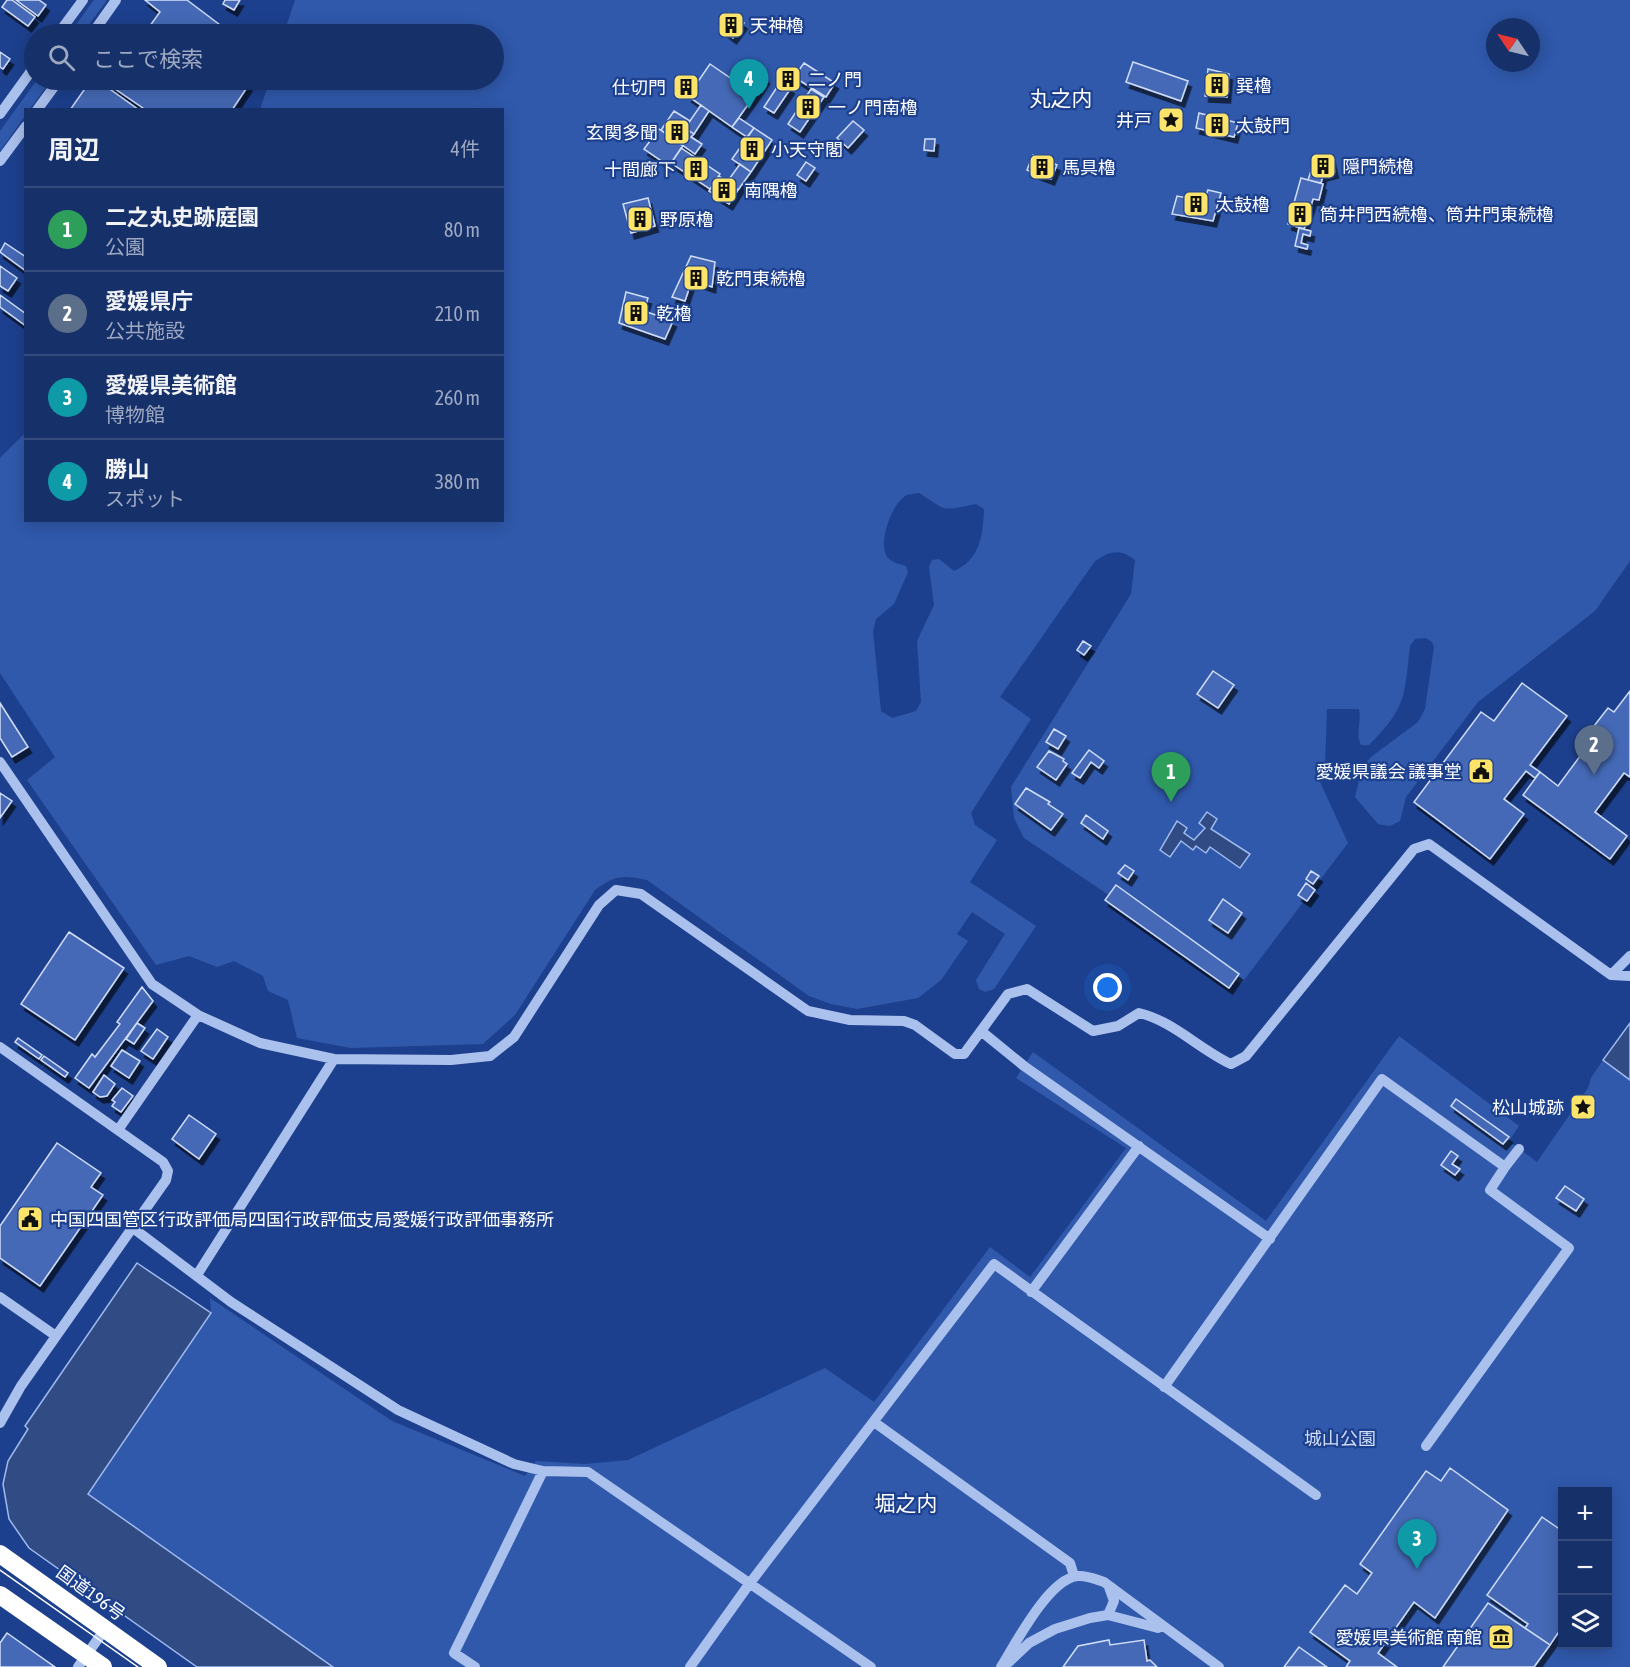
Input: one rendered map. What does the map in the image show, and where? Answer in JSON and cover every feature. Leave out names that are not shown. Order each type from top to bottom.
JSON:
[{"type":"highway","name":"国道196号","points":[[0,1554],[158,1667]]},
{"type":"highway","points":[[0,1595],[82,1661],[103,1667]]},
{"type":"street","points":[[65,24],[83,0]]},
{"type":"street","points":[[99,24],[116,0]]},
{"type":"street","points":[[0,114],[24,81]]},
{"type":"street","points":[[39,108],[52,90]]},
{"type":"street","points":[[0,161],[24,129]]},
{"type":"street","points":[[0,762],[152,984],[198,1015],[260,1043],[334,1059],[451,1060],[490,1056],[514,1037],[599,905],[616,891],[641,894],[808,1011],[850,1020],[904,1021],[915,1025],[956,1054],[964,1054],[1008,994],[1027,989],[1093,1030],[1118,1026],[1138,1013],[1156,1017],[1231,1064],[1245,1056],[1414,849],[1429,844],[1611,975],[1630,976]]},
{"type":"street","points":[[1611,975],[1630,956]]},
{"type":"street","points":[[118,1130],[198,1015]]},
{"type":"street","points":[[981,1031],[1024,1066],[1270,1239]]},
{"type":"street","points":[[0,1047],[166,1166],[167,1177],[21,1386],[0,1423]]},
{"type":"street","points":[[197,1275],[334,1059]]},
{"type":"street","points":[[1164,1387],[1382,1080],[1505,1167]]},
{"type":"street","points":[[1031,1292],[1139,1146]]},
{"type":"street","points":[[1426,1446],[1569,1248],[1490,1190],[1519,1149]]},
{"type":"street","points":[[133,1228],[231,1302],[398,1410],[514,1464],[543,1471],[588,1472],[871,1667]]},
{"type":"street","points":[[690,1667],[750,1583],[994,1264],[1316,1495]]},
{"type":"street","points":[[0,1297],[56,1336]]},
{"type":"street","points":[[874,1422],[1070,1563],[1074,1576]]},
{"type":"street","points":[[475,1667],[454,1653],[543,1471]]},
{"type":"street","points":[[1003,1667],[1042,1603],[1057,1587],[1074,1576],[1087,1576],[1104,1582],[1219,1667]]},
{"type":"street","points":[[1104,1582],[1113,1594],[1114,1601],[1108,1614]]},
{"type":"street","points":[[1003,1667],[1029,1643],[1055,1629],[1108,1614],[1170,1632]]},
{"type":"street","points":[[82,1661],[105,1629]]},
{"type":"green space","points":[[94,0],[107,0],[89,24],[76,24]]},
{"type":"green space","points":[[295,0],[1630,0],[1630,561],[1595,611],[1478,702],[1406,797],[1400,821],[1390,826],[1378,824],[1355,797],[1362,768],[1371,757],[1418,722],[1425,709],[1434,647],[1432,642],[1426,638],[1415,639],[1410,646],[1402,700],[1391,721],[1369,745],[1361,745],[1359,740],[1359,709],[1327,709],[1325,767],[1315,771],[1348,843],[1241,984],[1024,838],[1014,818],[1011,787],[1131,594],[1135,560],[1120,552],[1115,552],[1095,561],[1000,697],[1031,719],[971,813],[975,825],[997,840],[970,882],[1036,926],[994,989],[985,992],[979,989],[976,980],[1005,934],[972,912],[957,934],[968,941],[941,980],[918,998],[857,1009],[831,1004],[809,996],[647,880],[625,877],[608,881],[595,890],[515,1015],[483,1044],[351,1048],[297,1038],[288,1000],[268,991],[263,976],[234,961],[217,967],[189,956],[156,965],[27,780],[55,757],[0,673],[0,458],[24,434],[24,522],[504,522],[504,108],[260,108],[267,90],[504,90],[504,24],[287,24]],"holes":[[[919,493],[941,507],[950,509],[976,504],[984,509],[981,537],[970,560],[954,571],[939,559],[932,560],[929,567],[934,605],[917,641],[921,702],[916,711],[892,718],[881,711],[873,631],[876,619],[894,604],[908,572],[906,566],[890,560],[885,552],[887,526],[895,508],[906,495]]]},
{"type":"green space","points":[[30,90],[44,90],[31,108],[24,108],[24,117],[0,151],[0,131]]},
{"type":"green space","name":"城山公園","points":[[1399,1036],[1519,1126],[1509,1141],[1537,1162],[1588,1088],[1591,1078],[1603,1060],[1630,1080],[1630,1667],[333,1667],[88,1494],[211,1313],[210,1298],[392,1421],[525,1476],[536,1461],[585,1464],[628,1460],[825,1368],[874,1402],[990,1247],[1030,1277],[1126,1148],[1016,1078],[1033,1052],[1266,1221]]},
{"type":"shaded area","points":[[1207,812],[1217,819],[1211,829],[1250,854],[1240,868],[1210,847],[1206,853],[1196,846],[1193,850],[1181,841],[1170,857],[1160,850],[1177,821],[1187,828],[1184,833],[1194,840],[1205,828],[1199,823]]},
{"type":"shaded area","points":[[1630,1023],[1630,1080],[1603,1060]]},
{"type":"shaded area","points":[[137,1263],[211,1313],[88,1494],[333,1667],[197,1667],[29,1548],[9,1519],[3,1484],[8,1461],[28,1429],[25,1426]]},
{"type":"building","points":[[7,0],[12,0],[35,17],[30,24],[25,24],[2,7]]},
{"type":"building","points":[[16,0],[39,0],[46,5],[38,16]]},
{"type":"building","points":[[145,0],[187,0],[219,24],[151,24],[160,12]]},
{"type":"building","points":[[225,0],[240,0],[234,10],[223,4]]},
{"type":"building","name":"天神櫓","points":[[729,13],[744,23],[733,38],[719,27]]},
{"type":"building","points":[[0,52],[10,59],[3,69],[0,67]]},
{"type":"building","points":[[1133,62],[1188,81],[1181,101],[1126,82]]},
{"type":"building","points":[[804,63],[835,83],[826,97],[794,77]]},
{"type":"building","points":[[710,64],[755,95],[732,127],[688,96]]},
{"type":"building","name":"二ノ門","points":[[790,69],[797,74],[788,86],[781,81]]},
{"type":"building","name":"巽櫓","points":[[1208,69],[1229,74],[1227,97],[1205,96]]},
{"type":"building","points":[[760,74],[766,78],[755,95],[749,91]]},
{"type":"building","points":[[781,81],[791,88],[774,113],[764,107]]},
{"type":"building","name":"一ノ門南櫓","points":[[811,89],[824,97],[800,132],[788,124]]},
{"type":"building","points":[[84,90],[111,90],[136,108],[71,108]]},
{"type":"building","points":[[117,90],[245,90],[233,108],[143,108]]},
{"type":"building","points":[[701,105],[709,111],[694,134],[685,128]]},
{"type":"building","name":"玄関多聞","points":[[674,111],[690,121],[685,128],[694,134],[691,137],[702,144],[695,154],[661,130]]},
{"type":"building","name":"太鼓門","points":[[1199,113],[1238,123],[1234,137],[1196,128]]},
{"type":"building","points":[[739,118],[754,128],[747,137],[732,127]]},
{"type":"building","points":[[853,121],[864,130],[848,148],[837,138]]},
{"type":"building","name":"小天守閣","points":[[754,128],[772,140],[751,172],[732,159]]},
{"type":"building","points":[[659,129],[683,146],[669,166],[644,149]]},
{"type":"building","points":[[925,139],[935,139],[934,151],[924,150]]},
{"type":"building","name":"十間廊下","points":[[681,148],[720,174],[710,189],[671,163]]},
{"type":"building","name":"馬具櫓","points":[[1033,155],[1057,165],[1051,179],[1027,170]]},
{"type":"building","name":"隠門続櫓","points":[[1331,155],[1335,172],[1323,175],[1321,183],[1308,180],[1315,159]]},
{"type":"building","points":[[806,162],[815,168],[806,181],[797,175]]},
{"type":"building","points":[[740,164],[751,172],[738,190],[727,182]]},
{"type":"building","name":"南隅櫓","points":[[719,176],[738,190],[729,204],[709,191]]},
{"type":"building","name":"筒井門西続櫓、筒井門東続櫓","points":[[1301,178],[1323,184],[1319,200],[1313,199],[1304,229],[1288,224]]},
{"type":"building","name":"太鼓櫓","points":[[1208,190],[1221,193],[1213,221],[1172,214],[1177,196],[1204,201]]},
{"type":"building","name":"野原櫓","points":[[648,198],[655,226],[631,233],[623,204]]},
{"type":"building","points":[[1299,228],[1311,231],[1310,236],[1303,234],[1301,243],[1308,245],[1307,249],[1295,246]]},
{"type":"building","points":[[5,243],[24,256],[24,270],[0,252]]},
{"type":"building","name":"乾門東続櫓","points":[[691,256],[715,262],[712,287],[692,280],[685,301],[672,297]]},
{"type":"building","points":[[0,266],[17,278],[8,291],[0,286]]},
{"type":"building","name":"乾櫓","points":[[626,292],[648,298],[644,311],[673,321],[665,339],[619,323]]},
{"type":"building","points":[[0,295],[24,313],[24,325],[0,307]]},
{"type":"building","points":[[1083,641],[1091,646],[1084,655],[1077,650]]},
{"type":"building","points":[[1213,671],[1234,685],[1218,708],[1197,694]]},
{"type":"building","name":"愛媛県議会 議事堂","points":[[1522,683],[1567,716],[1530,765],[1540,772],[1535,778],[1526,771],[1504,799],[1524,814],[1490,859],[1414,802],[1481,712],[1494,721]]},
{"type":"building","points":[[1630,691],[1630,777],[1624,773],[1595,812],[1627,836],[1610,859],[1523,795],[1540,772],[1558,786],[1589,744],[1583,740],[1608,708],[1614,712]]},
{"type":"building","points":[[0,703],[28,747],[12,757],[0,738]]},
{"type":"building","points":[[1054,729],[1066,736],[1058,749],[1046,742]]},
{"type":"building","points":[[1089,750],[1104,761],[1099,768],[1091,762],[1080,778],[1072,773]]},
{"type":"building","points":[[1049,751],[1064,759],[1063,761],[1067,764],[1056,780],[1037,767]]},
{"type":"building","points":[[1026,788],[1050,802],[1048,804],[1063,814],[1051,830],[1015,804]]},
{"type":"building","points":[[0,793],[12,801],[0,818]]},
{"type":"building","points":[[1086,815],[1108,831],[1103,839],[1081,823]]},
{"type":"building","points":[[1125,865],[1134,871],[1128,880],[1118,873]]},
{"type":"building","points":[[1311,871],[1319,876],[1313,884],[1306,879]]},
{"type":"building","points":[[1306,883],[1315,890],[1307,901],[1298,895]]},
{"type":"building","points":[[1116,885],[1239,974],[1229,988],[1105,900]]},
{"type":"building","points":[[1223,899],[1242,913],[1228,933],[1209,920]]},
{"type":"building","points":[[69,932],[124,968],[75,1040],[21,1004]]},
{"type":"building","points":[[142,987],[153,1001],[89,1088],[75,1078],[92,1054],[95,1057],[120,1024],[117,1022]]},
{"type":"building","points":[[137,1023],[145,1028],[134,1044],[126,1039]]},
{"type":"building","points":[[157,1029],[168,1037],[153,1059],[141,1051]]},
{"type":"building","points":[[18,1038],[42,1055],[39,1059],[15,1042]]},
{"type":"building","points":[[122,1050],[140,1061],[129,1078],[111,1066]]},
{"type":"building","points":[[44,1056],[68,1073],[65,1077],[41,1060]]},
{"type":"building","points":[[104,1075],[115,1084],[107,1096],[100,1097],[93,1092]]},
{"type":"building","points":[[122,1088],[133,1096],[121,1112],[112,1106],[115,1102],[112,1100]]},
{"type":"building","points":[[1456,1099],[1509,1137],[1503,1144],[1451,1106]]},
{"type":"building","points":[[189,1115],[216,1134],[199,1159],[172,1139]]},
{"type":"building","points":[[57,1143],[101,1173],[91,1187],[103,1195],[40,1286],[0,1258],[0,1226]]},
{"type":"building","points":[[1451,1151],[1458,1156],[1452,1164],[1460,1169],[1455,1175],[1441,1165]]},
{"type":"building","points":[[1565,1186],[1584,1199],[1576,1211],[1556,1198]]},
{"type":"building","points":[[1450,1468],[1508,1510],[1435,1618],[1414,1602],[1378,1653],[1397,1667],[1346,1667],[1350,1661],[1310,1632],[1345,1585],[1357,1594],[1372,1573],[1360,1564],[1426,1471],[1441,1481]]},
{"type":"building","points":[[1542,1517],[1558,1528],[1558,1633],[1550,1645],[1525,1628],[1528,1624],[1487,1595]]},
{"type":"building","name":"愛媛県美術館 南館","points":[[1488,1603],[1550,1645],[1534,1667],[1443,1667]]},
{"type":"building","points":[[7,1633],[55,1667],[0,1667],[0,1643]]},
{"type":"building","points":[[1109,1640],[1110,1645],[1144,1640],[1147,1661],[1150,1660],[1157,1667],[1063,1667],[1078,1646]]},
{"type":"building","points":[[1299,1647],[1327,1667],[1284,1667]]},
{"type":"tram line","points":[[0,1570],[138,1667]]},
{"type":"place","name":"天神櫓","points":[[731,25]]},
{"type":"place","name":"二ノ門","points":[[788,79]]},
{"type":"place","name":"巽櫓","points":[[1217,85]]},
{"type":"place","name":"仕切門","points":[[686,87]]},
{"type":"place","name":"一ノ門南櫓","points":[[808,107]]},
{"type":"place","name":"勝山","points":[[749,109]]},
{"type":"place","name":"井戸","points":[[1171,120]]},
{"type":"place","name":"太鼓門","points":[[1217,125]]},
{"type":"place","name":"玄関多聞","points":[[677,132]]},
{"type":"place","name":"小天守閣","points":[[752,149]]},
{"type":"place","name":"隠門続櫓","points":[[1323,166]]},
{"type":"place","name":"馬具櫓","points":[[1042,167]]},
{"type":"place","name":"十間廊下","points":[[696,169]]},
{"type":"place","name":"南隅櫓","points":[[724,190]]},
{"type":"place","name":"太鼓櫓","points":[[1196,204]]},
{"type":"place","name":"筒井門西続櫓、筒井門東続櫓","points":[[1300,214]]},
{"type":"place","name":"野原櫓","points":[[640,219]]},
{"type":"place","name":"乾門東続櫓","points":[[696,278]]},
{"type":"place","name":"乾櫓","points":[[636,313]]},
{"type":"place","name":"愛媛県議会 議事堂","points":[[1481,771]]},
{"type":"place","name":"愛媛県庁","points":[[1594,775]]},
{"type":"place","name":"二之丸史跡庭園","points":[[1171,802]]},
{"type":"place","name":"松山城跡","points":[[1583,1107]]},
{"type":"place","name":"中国四国管区行政評価局四国行政評価支局愛媛行政評価事務所","points":[[30,1219]]},
{"type":"place","name":"愛媛県美術館","points":[[1417,1569]]},
{"type":"place","name":"愛媛県美術館 南館","points":[[1501,1637]]},
{"type":"district","name":"丸之内","points":[[1061,98]]},
{"type":"district","name":"堀之内","points":[[906,1503]]}]
